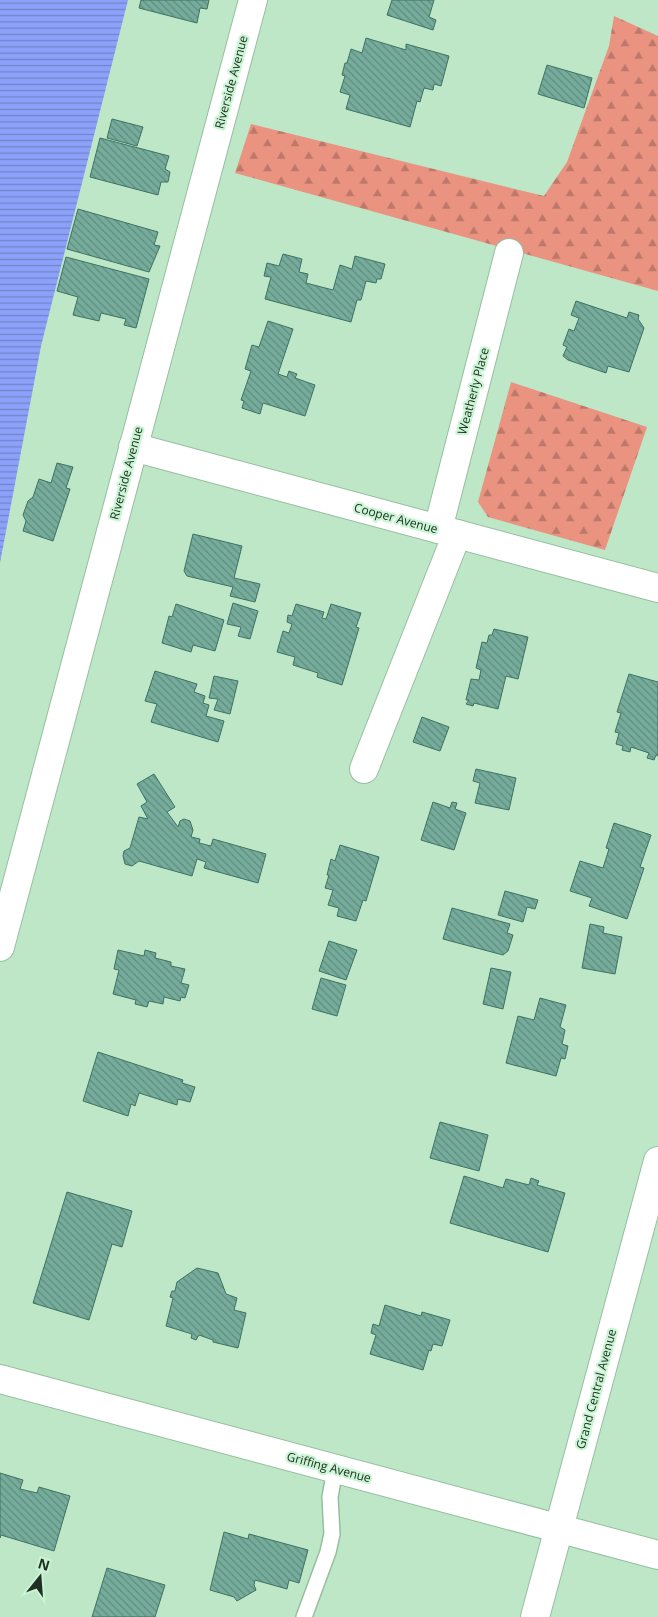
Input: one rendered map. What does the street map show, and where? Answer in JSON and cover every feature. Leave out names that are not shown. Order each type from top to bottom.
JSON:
[{"type":"street","name":"Riverside Avenue","points":[[0,947],[253,0]]},
{"type":"street","name":"Weatherly Place","points":[[364,769],[447,532],[509,254]]},
{"type":"street","name":"Cooper Avenue","points":[[133,447],[658,588]]},
{"type":"street","name":"Grand Central Avenue","points":[[535,1617],[658,1161]]},
{"type":"street","name":"Griffing Avenue","points":[[0,1380],[658,1556]]},
{"type":"lane","points":[[304,1617],[328,1552],[332,1534],[330,1497],[335,1469]]},
{"type":"green space","points":[[614,16],[658,36],[658,291],[235,173],[251,124],[544,196],[567,162],[609,46]]},
{"type":"green space","points":[[511,382],[647,427],[605,550],[488,517],[478,502]]},
{"type":"water","points":[[0,0],[128,0],[41,346],[0,563]]},
{"type":"building","points":[[141,0],[209,0],[207,9],[200,8],[197,23],[139,8]]},
{"type":"building","points":[[392,0],[434,0],[429,17],[436,20],[433,30],[387,15]]},
{"type":"building","points":[[366,38],[406,50],[406,44],[449,56],[441,86],[434,84],[433,90],[424,88],[420,102],[417,101],[410,127],[346,109],[350,95],[340,92],[345,76],[342,75],[345,63],[347,63],[351,49],[362,53]]},
{"type":"building","points":[[547,65],[592,78],[584,108],[538,94]]},
{"type":"building","points":[[112,119],[143,127],[137,146],[107,138]]},
{"type":"building","points":[[100,138],[169,156],[165,169],[170,172],[168,182],[161,182],[158,195],[90,177]]},
{"type":"building","points":[[78,209],[158,232],[154,245],[160,246],[149,272],[67,249]]},
{"type":"building","points":[[283,254],[302,259],[299,272],[308,274],[306,283],[333,290],[340,265],[352,269],[355,256],[385,264],[381,279],[377,279],[376,283],[366,281],[361,300],[357,300],[351,322],[265,299],[271,277],[264,276],[267,263],[279,266]]},
{"type":"building","points":[[66,257],[149,279],[136,328],[124,325],[126,319],[101,313],[99,321],[73,315],[78,297],[57,291]]},
{"type":"building","points":[[576,301],[627,318],[629,312],[639,315],[638,319],[644,328],[629,372],[608,366],[606,373],[568,360],[563,356],[567,347],[563,345],[569,329],[574,331],[579,318],[571,315]]},
{"type":"building","points":[[268,321],[293,329],[278,374],[287,377],[289,371],[297,374],[295,378],[315,385],[305,416],[263,403],[260,414],[242,408],[244,401],[241,400],[251,371],[245,369],[252,345],[259,347]]},
{"type":"building","points":[[57,463],[73,467],[66,488],[70,489],[53,541],[23,531],[26,521],[23,515],[28,501],[33,497],[39,479],[51,483]]},
{"type":"building","points":[[193,534],[242,546],[234,578],[260,584],[255,602],[230,596],[233,587],[187,576],[184,571]]},
{"type":"building","points":[[233,603],[258,611],[250,639],[238,636],[241,627],[227,624]]},
{"type":"building","points":[[176,604],[224,620],[215,651],[193,645],[191,652],[162,643],[169,616],[172,617]]},
{"type":"building","points":[[296,604],[324,612],[322,618],[326,619],[331,604],[361,613],[356,627],[359,628],[342,685],[317,677],[318,673],[293,665],[295,657],[277,652],[283,631],[289,633],[292,624],[287,622],[288,615],[292,616]]},
{"type":"building","points":[[494,629],[528,637],[518,679],[506,676],[498,709],[474,703],[473,706],[466,704],[469,700],[466,700],[471,679],[479,680],[481,670],[476,668],[482,642],[487,643],[489,635],[492,635]]},
{"type":"building","points":[[155,671],[197,684],[194,692],[205,696],[203,703],[209,705],[206,716],[224,721],[218,742],[151,722],[157,704],[145,701]]},
{"type":"building","points":[[629,674],[658,682],[658,756],[656,755],[654,760],[647,758],[649,753],[631,747],[630,752],[622,750],[623,746],[616,744],[619,733],[615,732],[621,713],[617,712]]},
{"type":"building","points":[[214,676],[238,681],[230,714],[214,710],[218,699],[209,698]]},
{"type":"building","points":[[422,717],[449,727],[440,751],[413,742]]},
{"type":"building","points":[[476,769],[516,778],[509,810],[475,803],[480,783],[473,781]]},
{"type":"building","points":[[154,774],[175,807],[167,812],[178,827],[180,821],[184,819],[190,821],[193,830],[191,837],[200,839],[199,843],[211,846],[213,839],[266,854],[258,883],[204,868],[206,862],[197,859],[192,876],[139,861],[132,866],[125,864],[124,851],[130,848],[139,817],[148,819],[141,806],[147,802],[137,784]]},
{"type":"building","points":[[433,802],[450,808],[452,802],[457,803],[455,809],[466,813],[454,850],[421,840]]},
{"type":"building","points":[[614,823],[651,835],[640,867],[644,868],[627,919],[589,906],[592,898],[570,891],[580,861],[603,868],[609,849],[606,848]]},
{"type":"building","points":[[340,845],[379,857],[366,901],[363,900],[356,921],[337,916],[339,908],[328,905],[333,890],[325,888],[329,875],[327,875],[331,859],[335,861]]},
{"type":"building","points":[[505,891],[538,900],[535,909],[527,907],[523,922],[498,915]]},
{"type":"building","points":[[452,908],[510,924],[507,933],[513,935],[508,951],[503,955],[443,939]]},
{"type":"building","points":[[590,924],[604,927],[603,933],[622,937],[615,974],[582,968]]},
{"type":"building","points":[[329,941],[357,950],[346,980],[319,971]]},
{"type":"building","points":[[118,950],[144,956],[145,950],[156,953],[155,958],[171,962],[171,966],[185,969],[181,983],[189,985],[185,998],[181,997],[180,1001],[164,997],[163,1004],[149,1001],[147,1007],[135,1004],[136,1000],[113,994],[119,970],[114,969]]},
{"type":"building","points":[[491,968],[511,972],[503,1009],[483,1004]]},
{"type":"building","points":[[321,978],[346,985],[337,1016],[312,1009]]},
{"type":"building","points":[[540,998],[566,1005],[560,1027],[565,1030],[562,1044],[568,1046],[565,1059],[561,1058],[556,1076],[506,1063],[518,1016],[534,1020]]},
{"type":"building","points":[[98,1052],[183,1080],[182,1083],[195,1087],[190,1102],[178,1099],[177,1105],[139,1093],[135,1106],[131,1104],[128,1116],[83,1101]]},
{"type":"building","points":[[440,1122],[488,1135],[479,1171],[430,1158]]},
{"type":"building","points":[[464,1176],[503,1188],[506,1179],[529,1185],[531,1178],[539,1181],[537,1185],[565,1193],[548,1252],[450,1223]]},
{"type":"building","points":[[67,1192],[132,1211],[122,1247],[112,1244],[89,1320],[33,1303]]},
{"type":"building","points":[[197,1268],[218,1273],[226,1294],[237,1298],[234,1310],[246,1313],[238,1348],[213,1342],[213,1340],[199,1335],[196,1340],[191,1338],[192,1334],[166,1326],[173,1298],[170,1297],[172,1291],[175,1291],[177,1282]]},
{"type":"building","points":[[385,1305],[421,1316],[422,1312],[450,1320],[442,1346],[433,1344],[431,1351],[429,1350],[423,1370],[370,1354],[376,1335],[371,1333],[373,1324],[379,1326]]},
{"type":"building","points":[[0,1473],[23,1480],[20,1489],[37,1493],[39,1487],[70,1496],[54,1551],[1,1535],[0,1538]]},
{"type":"building","points":[[224,1532],[248,1539],[249,1534],[308,1550],[299,1583],[289,1580],[287,1589],[255,1580],[256,1590],[237,1601],[234,1597],[210,1590]]},
{"type":"building","points":[[107,1568],[165,1585],[155,1617],[92,1617]]}]
